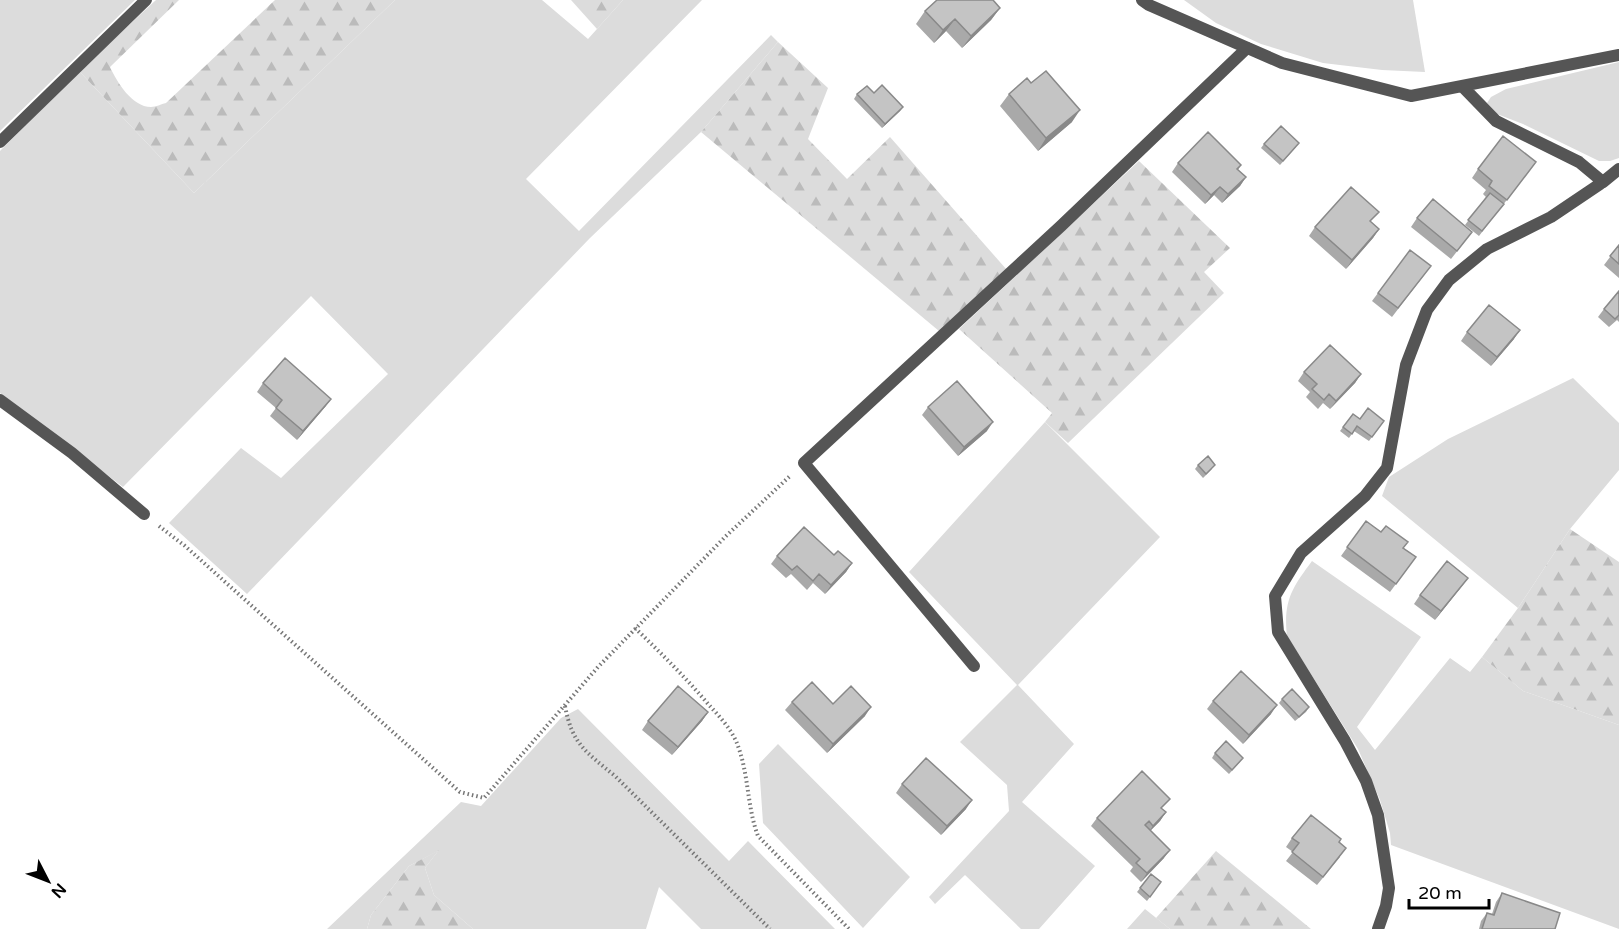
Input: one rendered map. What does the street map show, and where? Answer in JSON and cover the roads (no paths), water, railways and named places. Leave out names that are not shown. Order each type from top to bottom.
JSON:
[{"type":"street","points":[[0,142],[146,0]]},
{"type":"street","points":[[1143,0],[1149,6],[1282,63],[1411,96],[1619,55]]},
{"type":"street","points":[[974,666],[804,463],[1061,226],[1246,48]]},
{"type":"street","points":[[1462,86],[1496,121],[1580,162],[1603,182]]},
{"type":"street","points":[[1378,929],[1389,888],[1378,815],[1366,781],[1345,741],[1278,632],[1275,596],[1301,553],[1365,496],[1387,468],[1406,365],[1427,310],[1449,280],[1487,249],[1551,217],[1619,169]]},
{"type":"street","points":[[0,400],[72,453],[144,514]]}]
